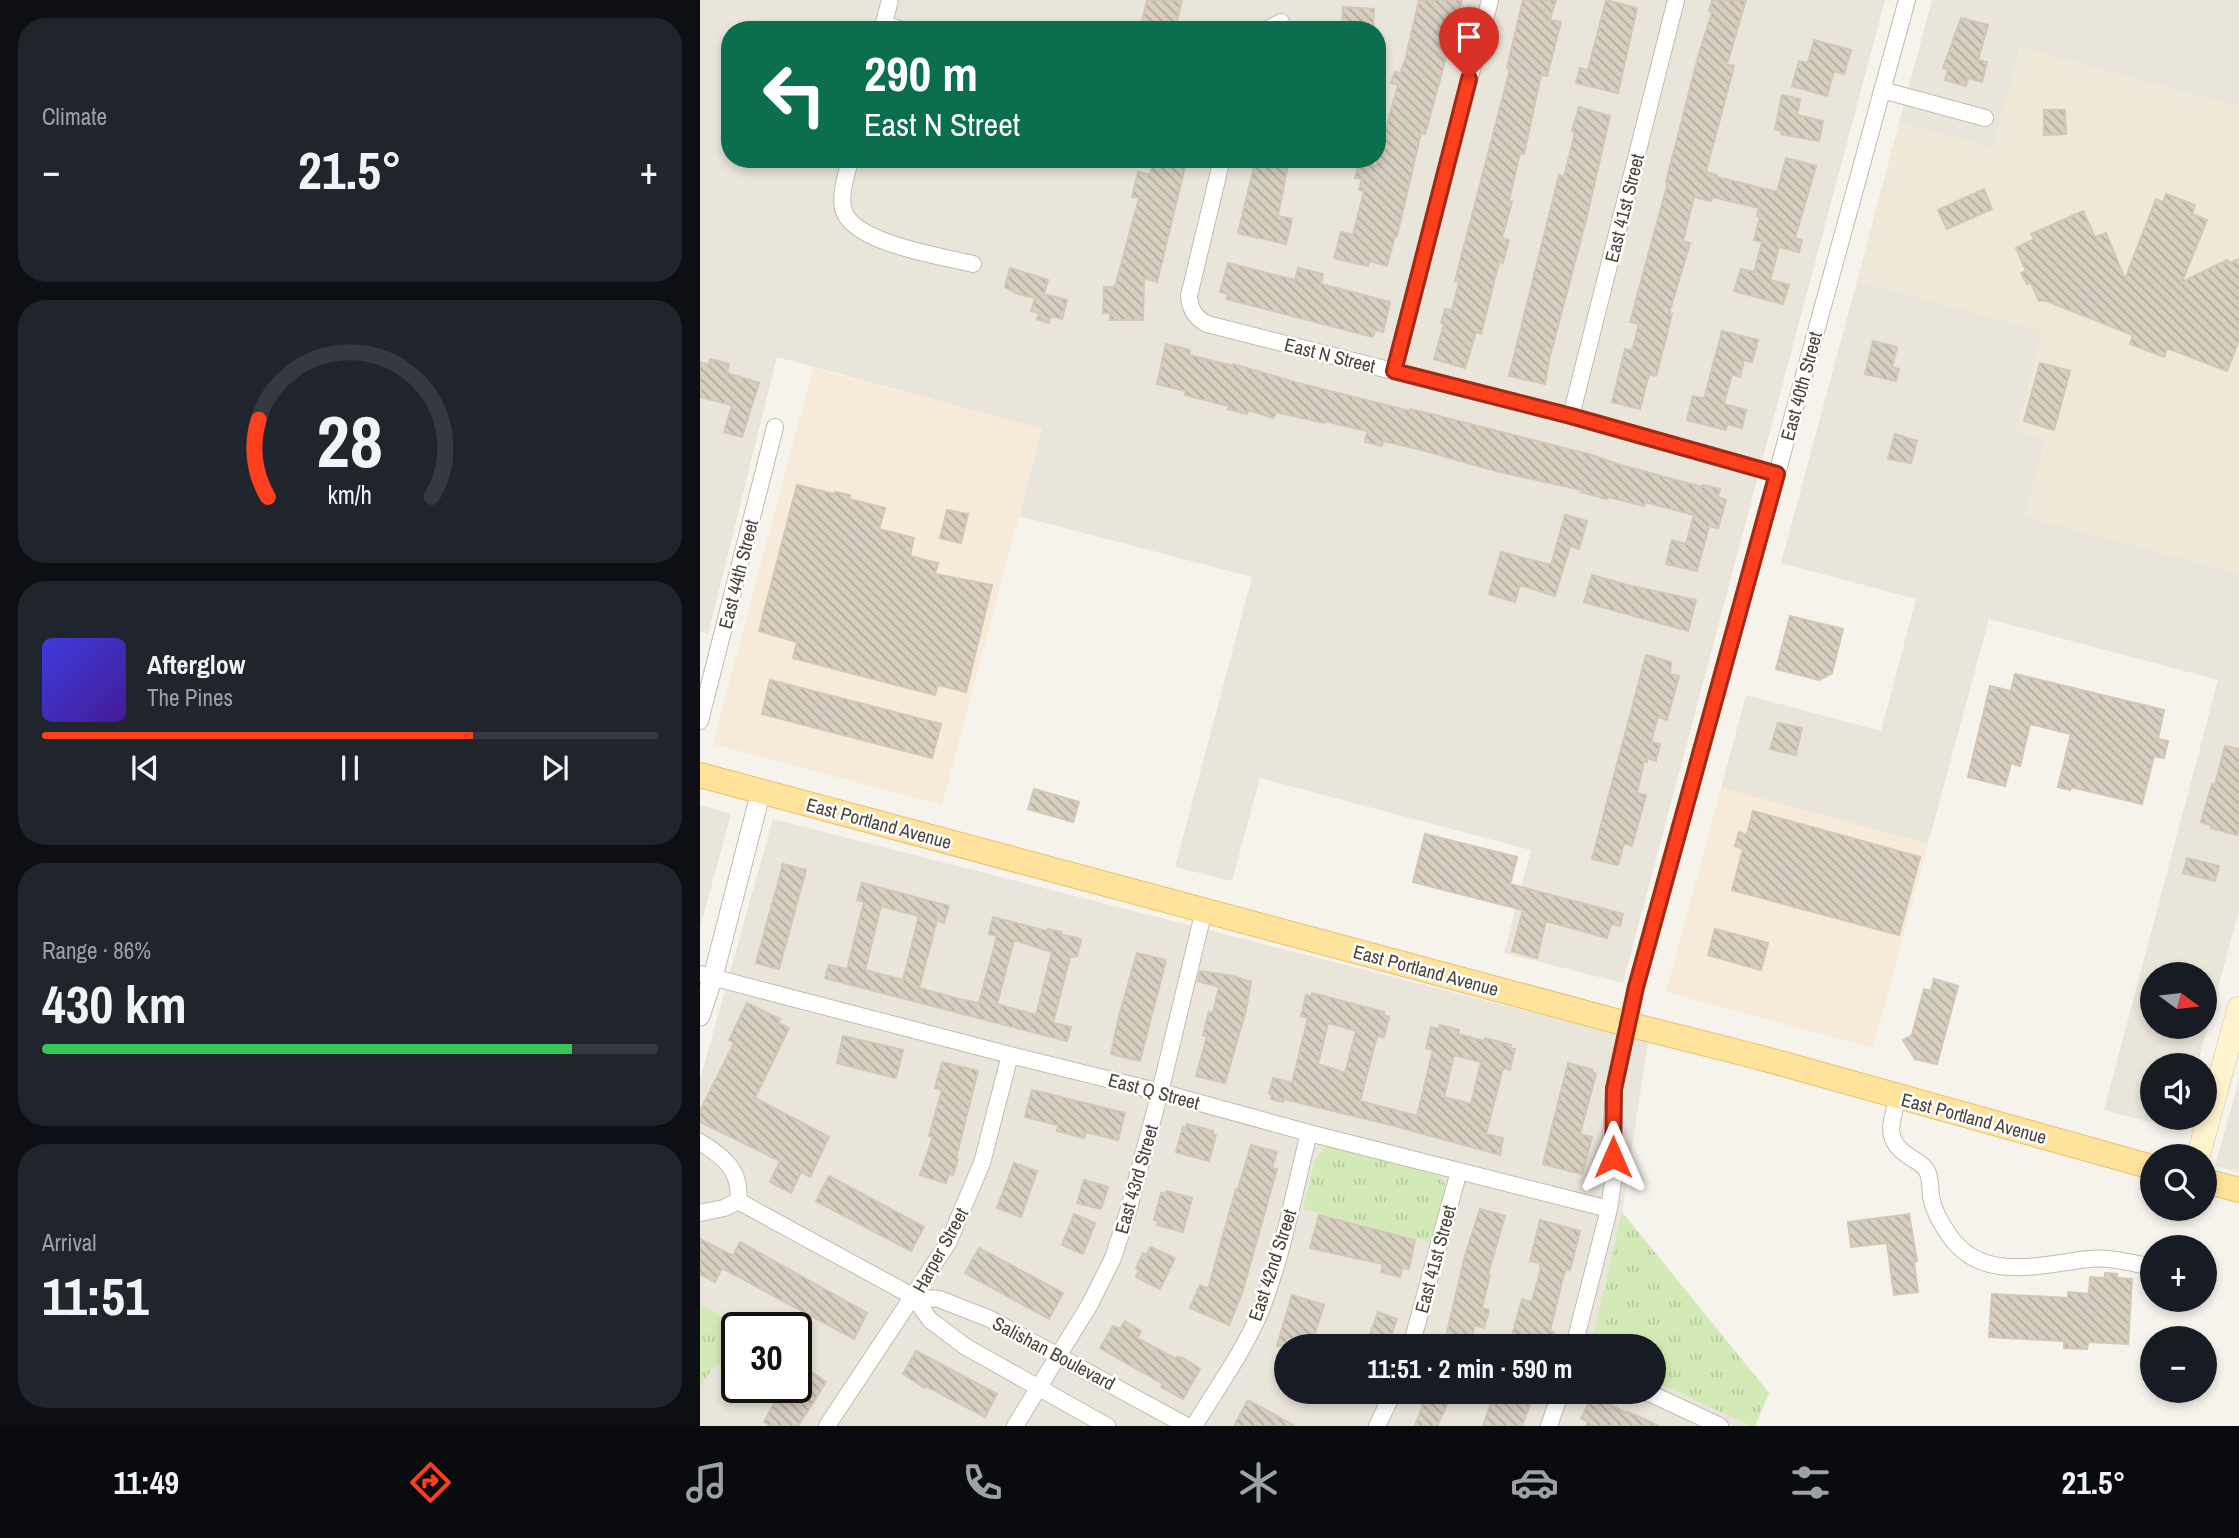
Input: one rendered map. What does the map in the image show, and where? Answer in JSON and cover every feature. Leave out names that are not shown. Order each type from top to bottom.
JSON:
[{"type":"main road","name":"East Portland Avenue","points":[[700,775],[1758,1057],[2140,1164]]},
{"type":"main road","points":[[2202,1144],[2239,1008]]},
{"type":"main road","points":[[2217,1184],[2239,1190]]},
{"type":"street","points":[[885,21],[890,0]]},
{"type":"street","points":[[1394,371],[1490,0]]},
{"type":"street","name":"East 41st Street","points":[[1571,416],[1676,0]]},
{"type":"street","name":"East 40th Street","points":[[1577,1334],[1609,1209],[1614,1175],[1611,1138],[1614,1089],[1627,1024],[1907,0]]},
{"type":"street","points":[[1882,90],[1985,118]]},
{"type":"street","points":[[848,168],[843,194],[845,214],[858,229],[874,239],[973,264]]},
{"type":"street","name":"East N Street","points":[[1220,168],[1189,296],[1198,320],[1571,416],[1777,474]]},
{"type":"street","name":"East 44th Street","points":[[700,721],[775,427]]},
{"type":"street","points":[[700,1016],[706,975],[761,791]]},
{"type":"street","name":"East 43rd Street","points":[[1015,1426],[1060,1356],[1090,1304],[1112,1258],[1127,1215],[1160,1092],[1204,910]]},
{"type":"street","name":"East Q Street","points":[[706,975],[1609,1209]]},
{"type":"street","name":"Harper Street","points":[[827,1426],[948,1243],[982,1163],[1010,1055]]},
{"type":"street","points":[[1898,1097],[1891,1125],[1891,1139],[1899,1150],[1920,1163],[1928,1172],[1937,1217],[1952,1239],[1968,1254],[1983,1261],[2022,1269],[2091,1259],[2117,1259],[2140,1264]]},
{"type":"street","name":"East 42nd Street","points":[[1194,1426],[1243,1346],[1261,1310],[1309,1133]]},
{"type":"street","points":[[700,1142],[732,1166],[738,1181],[738,1200],[724,1208],[700,1213]]},
{"type":"street","name":"East 41st Street","points":[[1414,1334],[1459,1171]]},
{"type":"street","name":"Salishan Boulevard","points":[[738,1200],[914,1297],[939,1299],[990,1319],[1188,1426]]},
{"type":"street","name":"Salishan Boulevard","points":[[914,1297],[924,1314],[982,1356],[1107,1426]]},
{"type":"street","points":[[1666,1401],[1720,1426]]},
{"type":"street","points":[[1377,1426],[1389,1404]]},
{"type":"street","points":[[1549,1426],[1557,1404]]},
{"type":"shaded area","points":[[700,0],[1885,0],[1623,983],[1504,953],[1531,850],[1260,778],[1232,881],[1175,867],[1252,577],[1019,516],[1042,429],[777,357],[708,634],[700,631]]},
{"type":"shaded area","points":[[1932,0],[2239,0],[2239,107],[2020,48],[1993,148],[1899,123]]},
{"type":"shaded area","points":[[2020,48],[2239,107],[2239,573],[2025,516],[2046,440],[2016,431],[2042,331],[1857,281],[1899,123],[1992,148]]},
{"type":"shaded area","points":[[1857,281],[2043,331],[2016,431],[2046,439],[2025,516],[2239,573],[2239,910],[2217,992],[2217,962],[2143,962],[2218,680],[1989,619],[1928,844],[1721,788],[1746,695],[1881,731],[1916,599],[1781,563]]},
{"type":"shaded area","points":[[813,368],[1042,429],[942,805],[713,744]]},
{"type":"shaded area","points":[[1721,788],[1928,844],[1873,1048],[1666,992]]},
{"type":"shaded area","points":[[700,805],[731,814],[700,928]]},
{"type":"shaded area","points":[[773,819],[1648,1042],[1622,1212],[1769,1393],[1755,1426],[700,1426],[700,1079]]},
{"type":"shaded area","points":[[2140,974],[2140,1040],[2204,1040],[2200,1053],[2140,1053],[2140,1119],[2104,1110]]},
{"type":"shaded area","points":[[2239,1080],[2239,1172],[2217,1166]]},
{"type":"green space","points":[[1324,1148],[1440,1175],[1445,1184],[1445,1192],[1434,1243],[1303,1209],[1315,1160]]},
{"type":"green space","points":[[1622,1212],[1769,1393],[1755,1426],[1666,1387],[1666,1334],[1594,1334]]},
{"type":"green space","points":[[700,1304],[721,1316],[721,1366],[716,1363],[700,1387]]},
{"type":"building","points":[[1147,0],[1182,0],[1177,21],[1142,21]]},
{"type":"building","points":[[1419,0],[1462,0],[1425,134],[1421,133],[1397,236],[1387,266],[1369,261],[1368,266],[1334,258],[1341,232],[1353,235],[1364,191],[1359,190],[1362,179],[1355,178],[1358,168],[1386,168],[1386,128],[1398,85],[1391,83],[1395,72],[1400,73]]},
{"type":"building","points":[[1523,0],[1556,0],[1550,20],[1561,22],[1547,76],[1541,75],[1524,154],[1520,153],[1509,201],[1512,202],[1502,238],[1509,240],[1503,263],[1499,262],[1481,334],[1476,332],[1465,368],[1434,359],[1444,324],[1441,323],[1445,309],[1452,310],[1459,282],[1455,281],[1510,69],[1507,68]]},
{"type":"building","points":[[1606,0],[1637,8],[1618,93],[1576,83],[1580,68],[1588,70]]},
{"type":"building","points":[[1712,0],[1746,0],[1727,64],[1734,66],[1706,172],[1777,192],[1786,158],[1816,166],[1795,238],[1802,240],[1799,252],[1779,247],[1770,280],[1789,285],[1783,304],[1734,291],[1741,269],[1754,272],[1762,242],[1754,240],[1760,217],[1757,216],[1759,208],[1712,197],[1711,201],[1694,197],[1683,241],[1690,243],[1669,314],[1672,314],[1663,350],[1656,376],[1649,374],[1640,409],[1612,402],[1625,349],[1632,351],[1639,324],[1630,322],[1712,12],[1709,11]]},
{"type":"building","points":[[1343,7],[1374,9],[1373,21],[1342,21]]},
{"type":"building","points":[[1961,18],[1988,25],[1978,60],[1987,62],[1982,82],[1968,78],[1966,86],[1945,80],[1948,69],[1943,68]]},
{"type":"building","points":[[1814,40],[1851,50],[1844,74],[1834,71],[1827,96],[1792,86],[1799,61],[1808,63]]},
{"type":"building","points":[[1782,95],[1800,99],[1797,115],[1823,121],[1819,141],[1781,134],[1782,131],[1775,129]]},
{"type":"building","points":[[1579,107],[1610,116],[1545,384],[1509,376],[1559,175],[1564,177]]},
{"type":"building","points":[[2044,110],[2065,110],[2066,134],[2044,135]]},
{"type":"building","points":[[1151,168],[1185,168],[1157,282],[1144,278],[1143,320],[1110,320],[1110,313],[1103,313],[1104,287],[1115,287],[1139,198],[1132,197],[1138,172],[1150,175]]},
{"type":"building","points":[[1254,168],[1287,168],[1278,216],[1292,219],[1286,244],[1238,233]]},
{"type":"building","points":[[1984,189],[1992,209],[1947,229],[1938,210]]},
{"type":"building","points":[[2166,194],[2195,205],[2192,214],[2207,220],[2182,282],[2227,260],[2230,263],[2239,259],[2239,340],[2227,371],[2167,348],[2164,357],[2130,344],[2133,335],[2044,300],[2039,301],[2031,283],[2027,284],[2021,273],[2026,271],[2016,248],[2034,239],[2031,234],[2083,211],[2095,237],[2106,233],[2125,279],[2156,199],[2163,202]]},
{"type":"building","points":[[1228,263],[1295,280],[1298,268],[1323,274],[1321,284],[1390,302],[1383,332],[1375,330],[1373,337],[1227,299],[1228,294],[1220,292]]},
{"type":"building","points":[[1010,268],[1048,280],[1044,294],[1067,300],[1062,319],[1051,316],[1049,323],[1037,319],[1039,313],[1031,311],[1035,298],[1005,287]]},
{"type":"building","points":[[1722,331],[1758,340],[1752,362],[1744,360],[1740,377],[1732,374],[1724,404],[1746,410],[1742,428],[1727,424],[1726,430],[1687,420],[1693,396],[1704,399]]},
{"type":"building","points":[[1873,341],[1897,347],[1892,367],[1899,369],[1896,381],[1865,374]]},
{"type":"building","points":[[1166,344],[1190,350],[1189,355],[1592,455],[1702,487],[1720,489],[1718,497],[1726,500],[1718,528],[1709,526],[1697,571],[1666,564],[1672,540],[1686,544],[1694,515],[1645,502],[1644,506],[1608,497],[1607,499],[1581,492],[1582,490],[1496,471],[1383,441],[1382,446],[1365,442],[1367,431],[1324,421],[1276,412],[1274,418],[1248,410],[1247,414],[1228,409],[1229,406],[1185,395],[1186,391],[1157,384]]},
{"type":"building","points":[[710,359],[729,364],[727,373],[759,383],[742,437],[724,432],[732,405],[700,397],[700,362],[709,365]]},
{"type":"building","points":[[2040,363],[2070,371],[2054,430],[2024,421]]},
{"type":"building","points":[[1895,434],[1917,441],[1911,463],[1888,459]]},
{"type":"building","points":[[797,485],[850,495],[849,499],[885,508],[879,529],[914,538],[910,556],[938,563],[935,574],[992,585],[966,692],[938,685],[935,695],[793,658],[797,642],[759,631]]},
{"type":"building","points":[[947,510],[968,514],[961,543],[940,538]]},
{"type":"building","points":[[1565,515],[1587,521],[1579,549],[1570,546],[1555,596],[1520,585],[1515,602],[1489,594],[1501,552],[1551,565]]},
{"type":"building","points":[[1592,575],[1696,600],[1688,631],[1584,602]]},
{"type":"building","points":[[1790,616],[1843,629],[1832,673],[1819,680],[1776,669]]},
{"type":"building","points":[[1646,655],[1671,662],[1670,674],[1679,676],[1667,720],[1658,717],[1651,742],[1660,744],[1656,761],[1647,758],[1647,762],[1644,761],[1637,793],[1646,795],[1632,846],[1624,843],[1618,865],[1592,859]]},
{"type":"building","points":[[2015,674],[2164,710],[2158,739],[2168,741],[2164,758],[2154,756],[2142,804],[2071,787],[2070,790],[2058,787],[2071,734],[2030,724],[2020,766],[2011,763],[2005,786],[1968,777],[1990,686],[2011,691]]},
{"type":"building","points":[[770,680],[941,724],[932,758],[762,714]]},
{"type":"building","points":[[1778,723],[1802,728],[1796,755],[1770,749]]},
{"type":"building","points":[[2225,746],[2239,749],[2237,835],[2211,828],[2211,825],[2201,822],[2212,784],[2215,785]]},
{"type":"building","points":[[1034,789],[1079,802],[1073,822],[1028,809]]},
{"type":"building","points":[[1753,811],[1920,857],[1899,935],[1732,890],[1743,849],[1735,846],[1739,832],[1747,835]]},
{"type":"building","points":[[1425,834],[1517,857],[1510,884],[1623,914],[1620,926],[1611,924],[1607,938],[1546,921],[1537,958],[1512,951],[1523,910],[1413,882]]},
{"type":"building","points":[[2187,858],[2219,866],[2215,881],[2183,873]]},
{"type":"building","points":[[783,864],[806,870],[779,969],[756,963]]},
{"type":"building","points":[[862,883],[949,906],[944,923],[937,920],[919,988],[979,1003],[997,936],[989,934],[993,917],[1081,939],[1077,956],[1070,957],[1053,1023],[1071,1027],[1067,1041],[825,978],[829,965],[847,969],[864,902],[857,900]],"holes":[[[881,906],[919,916],[903,980],[865,970]],[[1014,940],[1052,952],[1036,1015],[997,1004]]]},
{"type":"building","points":[[1715,929],[1768,943],[1761,970],[1708,955]]},
{"type":"building","points":[[1137,953],[1166,960],[1140,1061],[1111,1054]]},
{"type":"building","points":[[1200,971],[1251,982],[1246,1010],[1225,1083],[1196,1076],[1207,1036],[1203,1035],[1209,1012],[1213,1013],[1219,987],[1198,981]]},
{"type":"building","points":[[1934,979],[1958,986],[1937,1064],[1915,1059],[1903,1040],[1912,1035],[1924,989],[1931,991]]},
{"type":"building","points":[[1312,993],[1384,1012],[1384,1015],[1389,1017],[1384,1037],[1377,1036],[1360,1101],[1417,1116],[1433,1050],[1426,1048],[1431,1027],[1439,1029],[1440,1025],[1459,1030],[1458,1034],[1511,1045],[1510,1048],[1515,1049],[1510,1070],[1503,1068],[1486,1134],[1503,1138],[1500,1155],[1395,1126],[1284,1099],[1283,1102],[1271,1099],[1272,1095],[1269,1094],[1273,1078],[1292,1083],[1308,1018],[1301,1016],[1306,995],[1312,997]],"holes":[[[1328,1023],[1356,1031],[1345,1073],[1318,1064]],[[1454,1055],[1481,1062],[1471,1104],[1444,1097]]]},
{"type":"building","points":[[747,1003],[780,1019],[778,1023],[789,1028],[755,1098],[829,1137],[810,1177],[801,1172],[791,1193],[770,1182],[780,1161],[700,1122],[700,1111],[734,1043],[729,1040]]},
{"type":"building","points":[[843,1036],[903,1050],[896,1078],[837,1063]]},
{"type":"building","points":[[942,1062],[978,1071],[956,1158],[958,1159],[953,1175],[949,1174],[946,1183],[920,1175],[933,1137],[929,1136],[942,1090],[935,1088]]},
{"type":"building","points":[[1568,1063],[1593,1070],[1596,1074],[1580,1134],[1592,1137],[1582,1174],[1543,1164]]},
{"type":"building","points":[[1032,1090],[1125,1113],[1118,1140],[1086,1132],[1084,1138],[1057,1131],[1058,1125],[1025,1117]]},
{"type":"building","points":[[1187,1124],[1213,1131],[1213,1135],[1216,1135],[1209,1161],[1176,1152],[1183,1127],[1186,1128]]},
{"type":"building","points":[[1251,1145],[1277,1152],[1272,1168],[1277,1169],[1242,1293],[1229,1325],[1190,1308],[1200,1285],[1208,1289]]},
{"type":"building","points":[[1014,1163],[1037,1171],[1021,1217],[997,1208]]},
{"type":"building","points":[[829,1176],[924,1227],[911,1251],[816,1201]]},
{"type":"building","points":[[1084,1180],[1108,1187],[1101,1209],[1077,1203]]},
{"type":"building","points":[[1166,1191],[1192,1198],[1183,1232],[1157,1225],[1158,1221],[1154,1220],[1161,1193],[1165,1194]]},
{"type":"building","points":[[1480,1209],[1505,1216],[1488,1274],[1490,1275],[1482,1308],[1489,1310],[1484,1328],[1475,1325],[1472,1334],[1447,1334],[1464,1259]]},
{"type":"building","points":[[1074,1214],[1095,1223],[1083,1254],[1062,1245]]},
{"type":"building","points":[[1909,1214],[1917,1261],[1914,1262],[1918,1292],[1894,1295],[1887,1243],[1851,1247],[1848,1222]]},
{"type":"building","points":[[1319,1215],[1415,1240],[1409,1269],[1402,1268],[1400,1277],[1381,1272],[1383,1264],[1310,1248]]},
{"type":"building","points":[[1540,1220],[1580,1231],[1570,1270],[1566,1269],[1563,1277],[1550,1331],[1553,1334],[1512,1334],[1522,1299],[1532,1302],[1540,1271],[1540,1263],[1530,1261]]},
{"type":"building","points":[[700,1239],[733,1256],[740,1242],[867,1313],[854,1339],[812,1316],[812,1312],[804,1312],[722,1268],[715,1282],[700,1274]]},
{"type":"building","points":[[1150,1247],[1175,1258],[1160,1289],[1136,1277],[1139,1270],[1136,1268],[1143,1253],[1147,1255]]},
{"type":"building","points":[[979,1248],[1063,1293],[1049,1319],[965,1273]]},
{"type":"building","points":[[2105,1273],[2117,1274],[2117,1278],[2132,1279],[2128,1344],[2088,1342],[2087,1349],[2064,1348],[2064,1341],[1989,1337],[1992,1294],[2068,1298],[2068,1292],[2089,1294],[2090,1277],[2105,1278]]},
{"type":"building","points":[[1292,1295],[1324,1305],[1315,1334],[1281,1334]]},
{"type":"building","points":[[1378,1312],[1397,1319],[1392,1334],[1370,1334]]},
{"type":"building","points":[[1125,1321],[1141,1331],[1137,1338],[1176,1359],[1183,1358],[1200,1369],[1183,1399],[1161,1387],[1163,1384],[1100,1348],[1113,1326],[1120,1329]]},
{"type":"building","points":[[916,1351],[997,1394],[985,1417],[926,1386],[925,1388],[903,1374]]},
{"type":"building","points":[[812,1372],[826,1382],[798,1426],[771,1426],[764,1422],[775,1403],[812,1403]]},
{"type":"building","points":[[1248,1400],[1295,1426],[1234,1426]]},
{"type":"building","points":[[1423,1404],[1447,1404],[1437,1426],[1415,1426]]},
{"type":"building","points":[[1491,1404],[1530,1404],[1522,1426],[1483,1426]]},
{"type":"building","points":[[1588,1404],[1608,1404],[1659,1426],[1586,1426],[1588,1422],[1581,1418]]},
{"type":"route","points":[[1469,79],[1394,371],[1571,416],[1777,474],[1636,987],[1614,1089],[1611,1138],[1613,1157]]}]
